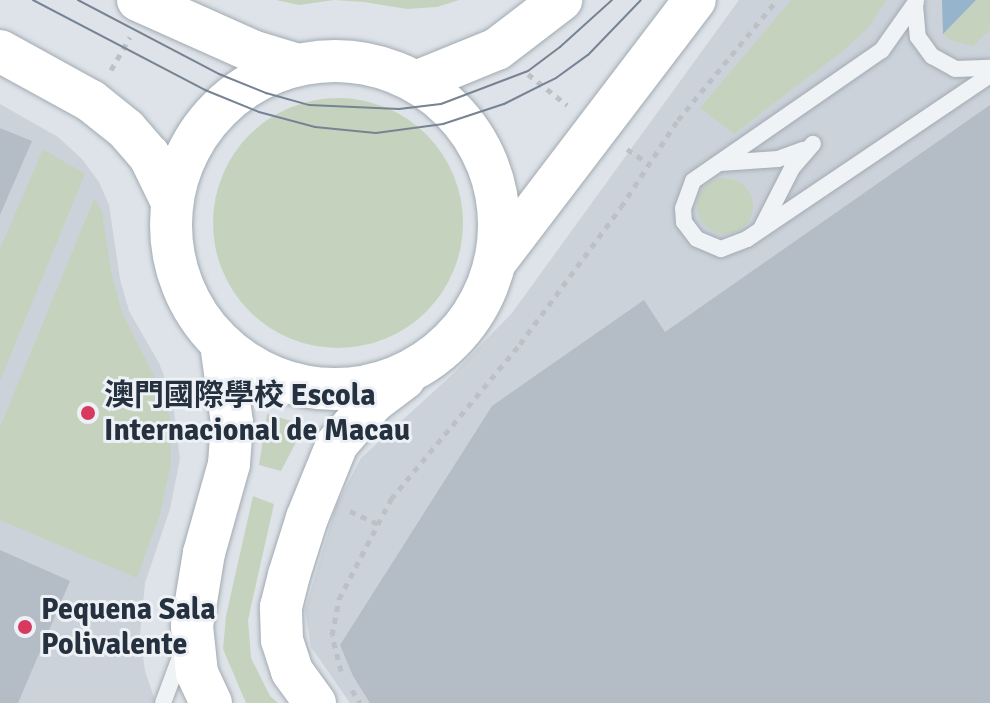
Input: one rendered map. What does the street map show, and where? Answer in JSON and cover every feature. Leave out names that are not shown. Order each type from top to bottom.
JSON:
[{"type":"main road","points":[[416,82],[497,49],[541,19],[561,0]]},
{"type":"main road","points":[[496,261],[695,0]]},
{"type":"main road","points":[[144,3],[252,51],[295,64],[350,62],[377,66],[416,82],[444,102],[468,129],[485,158],[496,192],[499,227],[496,261],[480,304],[453,341],[373,402],[337,444],[307,518],[281,607],[282,640],[292,671],[315,703]]},
{"type":"main road","points":[[0,51],[91,101],[126,129],[149,155],[171,200]]},
{"type":"main road","points":[[295,64],[250,83],[213,114],[186,154],[171,200],[172,252],[189,302],[221,344],[265,374],[316,389],[368,387],[417,369]]},
{"type":"main road","points":[[211,703],[197,673],[192,626],[204,553],[229,464],[232,423],[221,344]]},
{"type":"lane","points":[[916,1],[914,12],[918,37],[932,56],[955,69],[990,68]]},
{"type":"lane","points":[[916,1],[882,50],[693,181],[686,192],[684,222],[697,239],[721,249],[759,232],[990,75]]},
{"type":"lane","points":[[718,163],[778,159],[813,144],[792,168],[759,232]]},
{"type":"lane","points":[[163,703],[192,626]]},
{"type":"path","points":[[360,703],[341,671],[332,635],[339,599],[391,499],[520,344],[621,207],[678,120],[777,0]]},
{"type":"path","points":[[91,101],[144,3]]},
{"type":"shaded area","points":[[739,0],[990,0],[990,703],[350,703],[311,647],[305,610],[336,506],[361,458],[455,372],[512,313]]},
{"type":"shaded area","name":"澳門國際學校 Escola Internacional de Macau","points":[[0,104],[58,137],[82,159],[99,182],[109,205],[120,279],[129,311],[159,363],[172,396],[180,459],[170,509],[145,583],[140,635],[145,671],[156,703],[0,703]]},
{"type":"green space","points":[[276,0],[334,0],[299,5]]},
{"type":"green space","points":[[334,0],[459,0],[437,7],[407,9]]},
{"type":"green space","points":[[791,0],[886,0],[868,28],[844,50],[734,134],[700,108]]},
{"type":"green space","points":[[976,0],[990,0],[990,30],[973,46],[950,40],[943,34]]},
{"type":"green space","points":[[326,98],[350,98],[386,107],[427,134],[454,175],[461,199],[461,247],[454,271],[427,312],[386,339],[350,348],[326,348],[290,339],[249,312],[222,271],[213,235],[213,211],[222,175],[249,134],[290,107]]},
{"type":"green space","points":[[43,149],[85,174],[0,381],[0,249]]},
{"type":"green space","points":[[725,178],[745,186],[753,206],[745,226],[725,234],[705,226],[697,206],[705,186]]},
{"type":"green space","points":[[94,199],[102,211],[112,276],[123,315],[163,393],[171,424],[171,464],[160,514],[137,578],[0,520],[0,427]]},
{"type":"green space","points":[[267,414],[305,425],[281,471],[259,465]]},
{"type":"green space","points":[[253,496],[274,504],[248,620],[251,658],[270,696],[278,703],[246,703],[223,649],[226,616]]},
{"type":"water","points":[[942,0],[976,0],[943,34]]},
{"type":"building","points":[[990,105],[990,703],[370,703],[353,676],[340,645],[492,406],[644,300],[665,332]]},
{"type":"building","points":[[0,128],[32,141],[0,215]]},
{"type":"building","name":"Pequena Sala Polivalente","points":[[0,550],[70,581],[18,703],[0,703]]},
{"type":"tram line","points":[[33,0],[205,90],[259,112],[315,127],[376,133],[443,124],[504,104],[556,78],[588,55],[641,0]]},
{"type":"tram line","points":[[78,0],[219,74],[266,93],[309,105],[399,109],[441,104],[528,71],[612,0]]},
{"type":"place","name":"澳門國際學校 Escola Internacional de Macau","points":[[88,413]]},
{"type":"place","name":"Pequena Sala Polivalente","points":[[25,627]]}]
